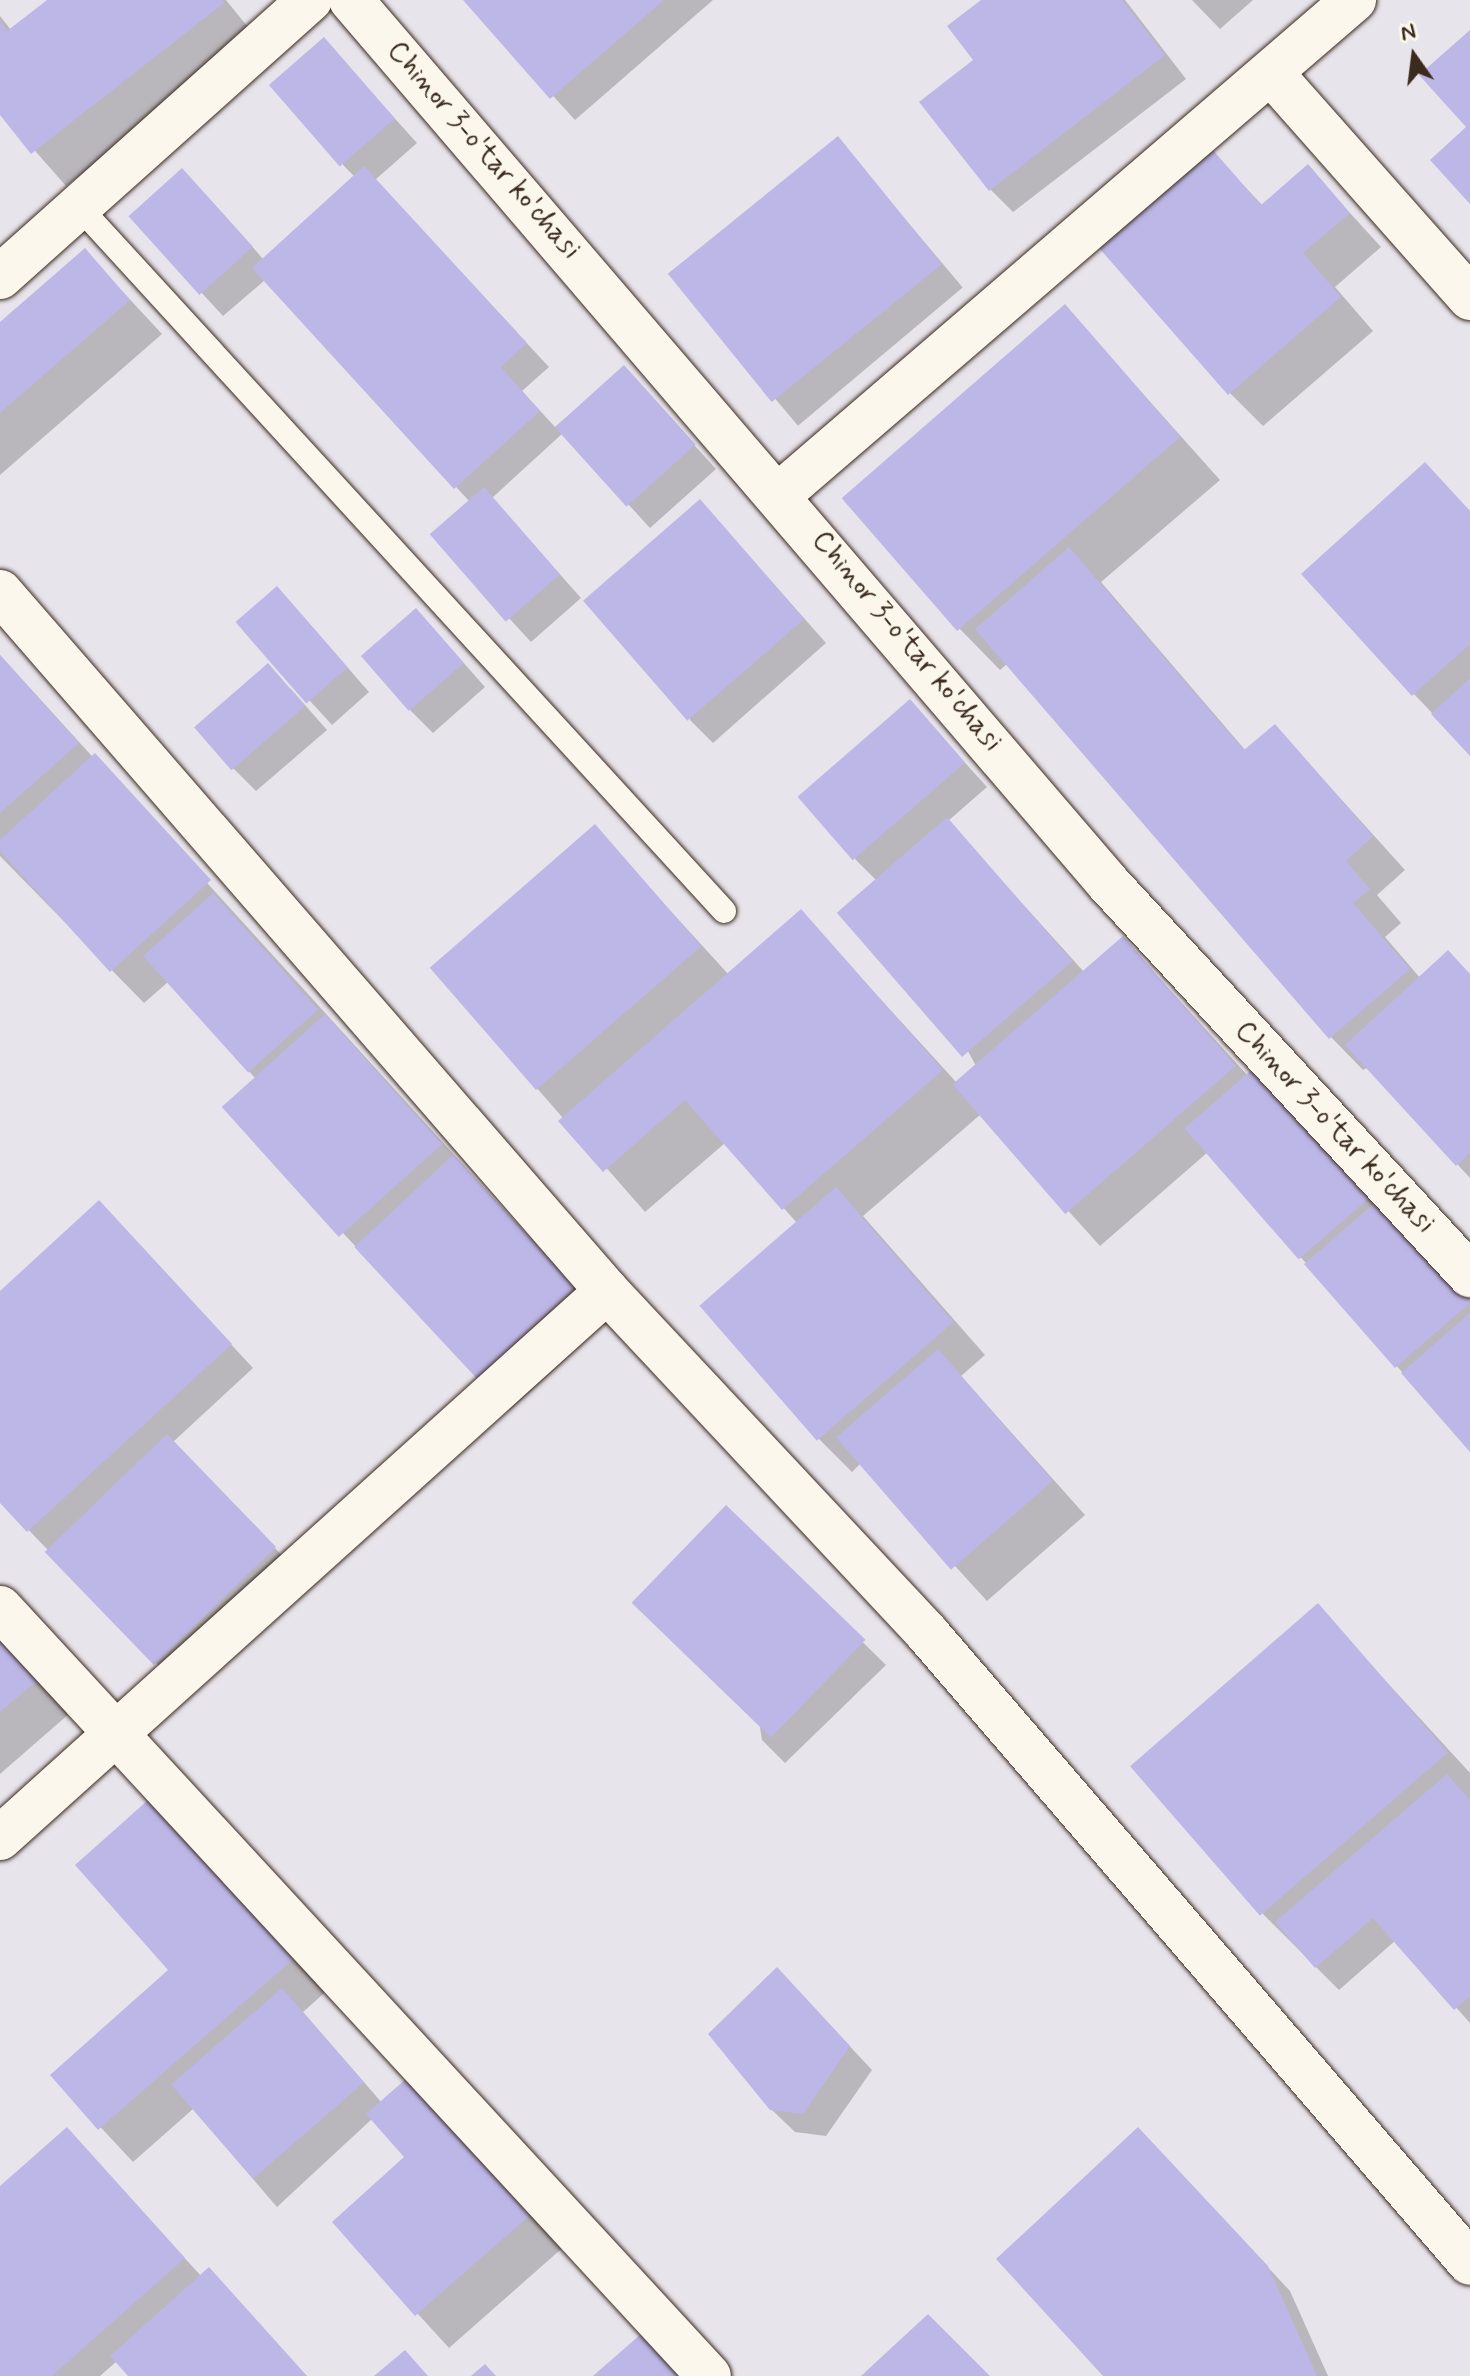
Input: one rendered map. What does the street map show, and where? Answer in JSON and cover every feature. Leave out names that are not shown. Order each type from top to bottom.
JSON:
[{"type":"street","points":[[0,277],[81,209],[310,0]]},
{"type":"street","name":"Chinor 3-o'tar ko'chasi","points":[[351,0],[781,493],[1108,883],[1470,1275]]},
{"type":"street","points":[[781,493],[1272,74],[1354,0]]},
{"type":"street","points":[[1272,74],[1470,298]]},
{"type":"street","points":[[0,592],[607,1291],[926,1632],[1470,2263]]},
{"type":"street","points":[[0,1838],[116,1729],[607,1291]]},
{"type":"street","points":[[0,1608],[116,1729],[709,2376]]},
{"type":"lane","points":[[81,209],[724,911]]},
{"type":"building","points":[[47,0],[222,0],[224,3],[31,154],[0,115],[0,21],[7,31]]},
{"type":"building","points":[[463,0],[664,0],[550,99]]},
{"type":"building","points":[[981,0],[1122,0],[1165,55],[989,191],[919,102],[973,60],[947,26]]},
{"type":"building","points":[[1470,30],[1470,204],[1430,160],[1466,127],[1419,75]]},
{"type":"building","points":[[324,37],[395,119],[340,166],[269,85]]},
{"type":"building","points":[[838,136],[942,264],[772,402],[668,274]]},
{"type":"building","points":[[1212,149],[1261,205],[1308,164],[1350,213],[1303,253],[1341,297],[1228,395],[1099,248]]},
{"type":"building","points":[[364,166],[527,343],[501,367],[540,411],[454,489],[252,268]]},
{"type":"building","points":[[182,168],[253,247],[199,295],[128,216]]},
{"type":"building","points":[[85,248],[130,300],[0,413],[0,322]]},
{"type":"building","points":[[1065,304],[1180,437],[957,631],[842,498]]},
{"type":"building","points":[[624,365],[696,445],[626,507],[555,427]]},
{"type":"building","points":[[1425,462],[1470,511],[1470,644],[1412,696],[1301,574]]},
{"type":"building","points":[[484,487],[560,575],[506,622],[430,534]]},
{"type":"building","points":[[700,499],[804,619],[687,721],[583,601]]},
{"type":"building","points":[[1069,547],[1244,750],[1275,724],[1373,836],[1346,861],[1370,889],[1353,903],[1410,969],[1329,1039],[975,629]]},
{"type":"building","points":[[277,586],[348,668],[306,704],[235,622]]},
{"type":"building","points":[[416,608],[464,663],[409,711],[361,656]]},
{"type":"building","points":[[0,655],[79,743],[0,813]]},
{"type":"building","points":[[268,663],[305,706],[231,770],[194,727]]},
{"type":"building","points":[[1470,678],[1470,756],[1431,714]]},
{"type":"building","points":[[910,699],[965,762],[853,860],[798,797]]},
{"type":"building","points":[[95,753],[211,880],[110,972],[0,851],[0,840]]},
{"type":"building","points":[[947,817],[1072,961],[962,1057],[837,913]]},
{"type":"building","points":[[595,824],[701,946],[536,1090],[430,968]]},
{"type":"building","points":[[213,893],[318,1010],[248,1073],[143,956]]},
{"type":"building","points":[[801,909],[943,1070],[782,1210],[685,1100],[603,1172],[558,1121]]},
{"type":"building","points":[[1123,936],[1236,1066],[1065,1214],[952,1084]]},
{"type":"building","points":[[1448,950],[1470,974],[1470,1153],[1456,1166],[1345,1045]]},
{"type":"building","points":[[325,1014],[442,1144],[339,1237],[222,1107]]},
{"type":"building","points":[[1263,1060],[1377,1191],[1299,1260],[1185,1128]]},
{"type":"building","points":[[453,1155],[576,1287],[477,1379],[354,1247]]},
{"type":"building","points":[[836,1187],[953,1322],[817,1441],[699,1306]]},
{"type":"building","points":[[1384,1195],[1470,1292],[1470,1303],[1395,1368],[1304,1264]]},
{"type":"building","points":[[99,1200],[232,1344],[27,1532],[0,1503],[0,1291]]},
{"type":"building","points":[[1470,1313],[1470,1452],[1401,1373]]},
{"type":"building","points":[[938,1349],[1053,1481],[951,1570],[836,1438]]},
{"type":"building","points":[[167,1434],[276,1547],[154,1665],[45,1552]]},
{"type":"building","points":[[726,1505],[866,1640],[771,1738],[632,1603]]},
{"type":"building","points":[[1318,1603],[1448,1752],[1260,1916],[1130,1766]]},
{"type":"building","points":[[0,1635],[39,1679],[0,1712]]},
{"type":"building","points":[[1447,1774],[1470,1800],[1470,1996],[1454,2010],[1373,1918],[1315,1968],[1275,1922]]},
{"type":"building","points":[[156,1793],[299,1954],[98,2130],[50,2075],[168,1970],[75,1865]]},
{"type":"building","points":[[777,1967],[850,2046],[803,2114],[770,2110],[708,2034]]},
{"type":"building","points":[[282,1988],[364,2082],[253,2179],[171,2084]]},
{"type":"building","points":[[415,2071],[537,2209],[415,2316],[332,2222],[404,2157],[366,2114]]},
{"type":"building","points":[[67,2127],[185,2258],[52,2376],[0,2376],[0,2186]]},
{"type":"building","points":[[1138,2127],[1268,2266],[1317,2376],[1103,2376],[996,2259]]},
{"type":"building","points":[[209,2267],[307,2376],[128,2376],[110,2356]]},
{"type":"building","points":[[928,2314],[990,2376],[861,2376]]},
{"type":"building","points":[[641,2334],[678,2376],[593,2376]]},
{"type":"building","points":[[405,2350],[428,2376],[374,2376]]},
{"type":"building","points":[[485,2364],[496,2376],[471,2376]]}]
